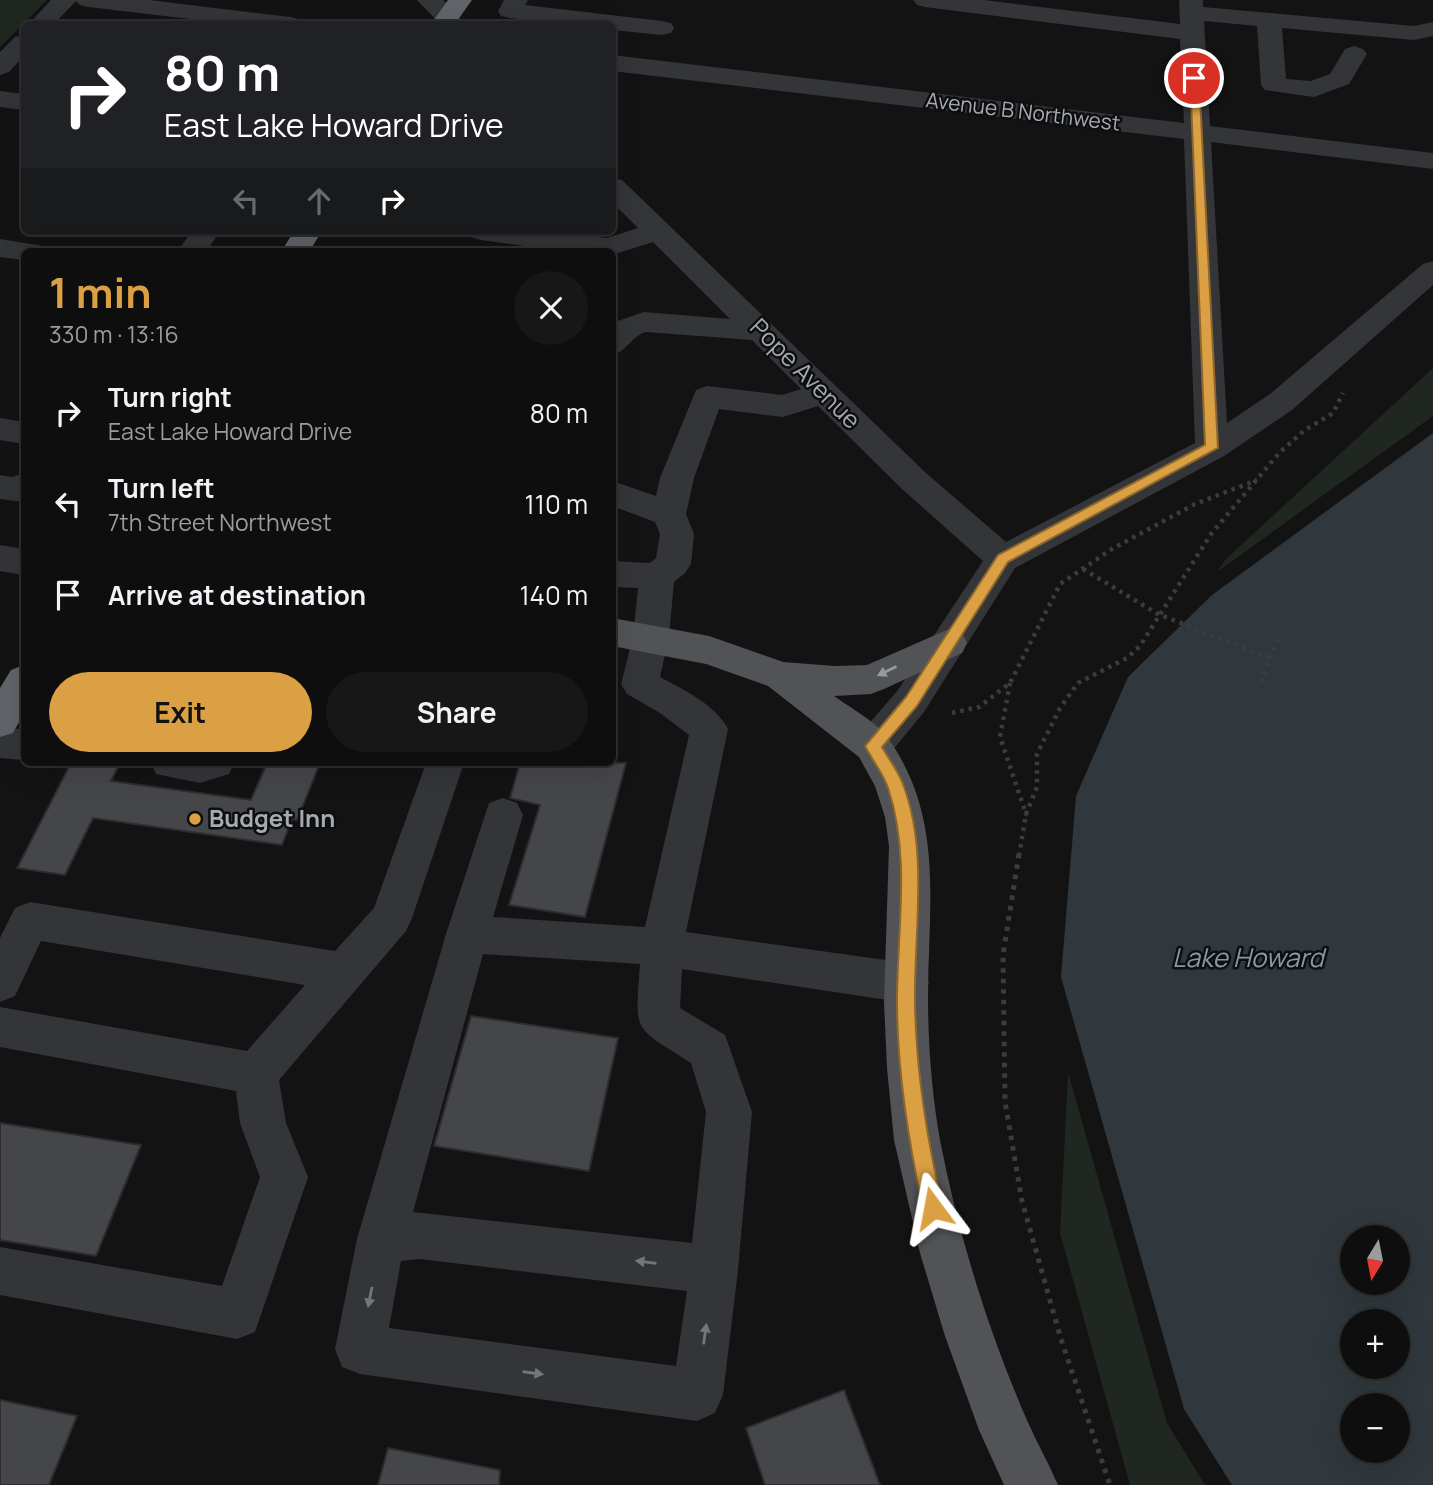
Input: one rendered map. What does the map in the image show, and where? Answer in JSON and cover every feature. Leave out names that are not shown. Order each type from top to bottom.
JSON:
[{"type":"highway","points":[[0,722],[21,685]]},
{"type":"main road","points":[[632,635],[709,650],[781,676],[835,681],[871,679],[949,643]]},
{"type":"main road","points":[[781,676],[873,746],[894,783],[905,817],[909,846],[906,983],[909,1068],[918,1140],[944,1253],[970,1336],[1005,1430],[1031,1485]]},
{"type":"street","points":[[44,21],[65,0]]},
{"type":"street","points":[[88,0],[265,21]]},
{"type":"street","points":[[429,0],[451,17]]},
{"type":"street","points":[[516,0],[510,11],[666,19],[638,41],[621,64]]},
{"type":"street","points":[[925,0],[1191,15],[1253,12],[1414,33],[1433,29]]},
{"type":"street","points":[[1253,12],[1274,85],[1314,89],[1340,79],[1354,54]]},
{"type":"street","points":[[1191,15],[1212,448]]},
{"type":"street","points":[[0,67],[21,45]]},
{"type":"street","name":"Avenue B Northwest","points":[[621,64],[1433,161]]},
{"type":"street","points":[[0,99],[21,102]]},
{"type":"street","name":"Pope Avenue","points":[[616,190],[914,481],[1003,558]]},
{"type":"street","points":[[534,235],[560,237],[609,247],[660,230]]},
{"type":"street","points":[[0,248],[21,251]]},
{"type":"street","points":[[873,746],[911,701],[1003,558],[1212,448],[1281,402],[1433,270]]},
{"type":"street","points":[[616,340],[625,328],[643,322],[761,331]]},
{"type":"street","points":[[503,815],[381,1239],[360,1349],[696,1395],[714,1270],[729,1112],[709,1050],[658,1017],[662,947],[709,729],[673,702],[640,684],[632,635],[657,576],[673,564],[677,534],[669,514],[677,478],[707,397],[783,406],[824,393]]},
{"type":"street","points":[[0,429],[21,432]]},
{"type":"street","points":[[0,487],[21,490]]},
{"type":"street","points":[[616,494],[669,514]]},
{"type":"street","points":[[0,558],[21,562]]},
{"type":"street","points":[[616,574],[657,576]]},
{"type":"street","points":[[0,742],[21,745]]},
{"type":"street","points":[[0,1271],[237,1314],[284,1177],[263,1123],[256,1073],[391,918],[444,766]]},
{"type":"street","points":[[0,982],[30,921],[342,972]]},
{"type":"street","points":[[467,934],[662,947],[906,983]]},
{"type":"street","points":[[0,1027],[256,1073]]},
{"type":"street","points":[[381,1239],[419,1235],[714,1270]]},
{"type":"path","points":[[1110,1485],[1060,1336],[1022,1201],[1006,1102],[1003,954],[1026,814],[1037,787],[1037,754],[1060,708],[1079,683],[1127,658],[1140,646],[1211,534],[1280,452],[1306,430],[1333,413],[1343,392]]},
{"type":"path","points":[[1026,814],[1000,737],[1010,683],[1060,584],[1112,550],[1195,504],[1259,479]]},
{"type":"path","points":[[1083,569],[1158,614],[1270,657]]},
{"type":"path","points":[[1261,682],[1280,634]]},
{"type":"path","points":[[952,713],[979,707],[1010,683]]},
{"type":"shaded area","points":[[0,0],[47,0],[26,21],[21,21],[21,26],[0,47]]},
{"type":"shaded area","points":[[1433,368],[1433,416],[1217,572],[1226,559]]},
{"type":"shaded area","points":[[1068,1072],[1167,1423],[1205,1485],[1130,1485],[1060,1233]]},
{"type":"water","name":"Lake Howard","points":[[1433,433],[1433,1485],[1232,1485],[1184,1409],[1061,977],[1076,796],[1128,677],[1212,595]]},
{"type":"building","points":[[616,763],[626,763],[585,917],[509,905],[540,805],[510,798],[519,766],[616,766]]},
{"type":"building","name":"Budget Inn","points":[[69,766],[118,766],[111,781],[251,800],[266,766],[319,766],[297,820],[292,819],[282,845],[93,818],[65,875],[17,868]]},
{"type":"building","points":[[471,1016],[618,1038],[589,1171],[434,1146]]},
{"type":"building","points":[[0,1123],[141,1145],[96,1256],[0,1240]]},
{"type":"building","points":[[844,1390],[880,1485],[765,1485],[746,1428]]},
{"type":"building","points":[[0,1400],[77,1416],[49,1485],[0,1485]]},
{"type":"building","points":[[388,1448],[500,1470],[499,1485],[378,1485]]},
{"type":"place","name":"Budget Inn","points":[[195,819]]},
{"type":"route","points":[[933,1208],[918,1140],[909,1068],[906,1002],[909,846],[905,817],[894,783],[873,746],[911,701],[1003,558],[1212,448],[1194,78]]}]
